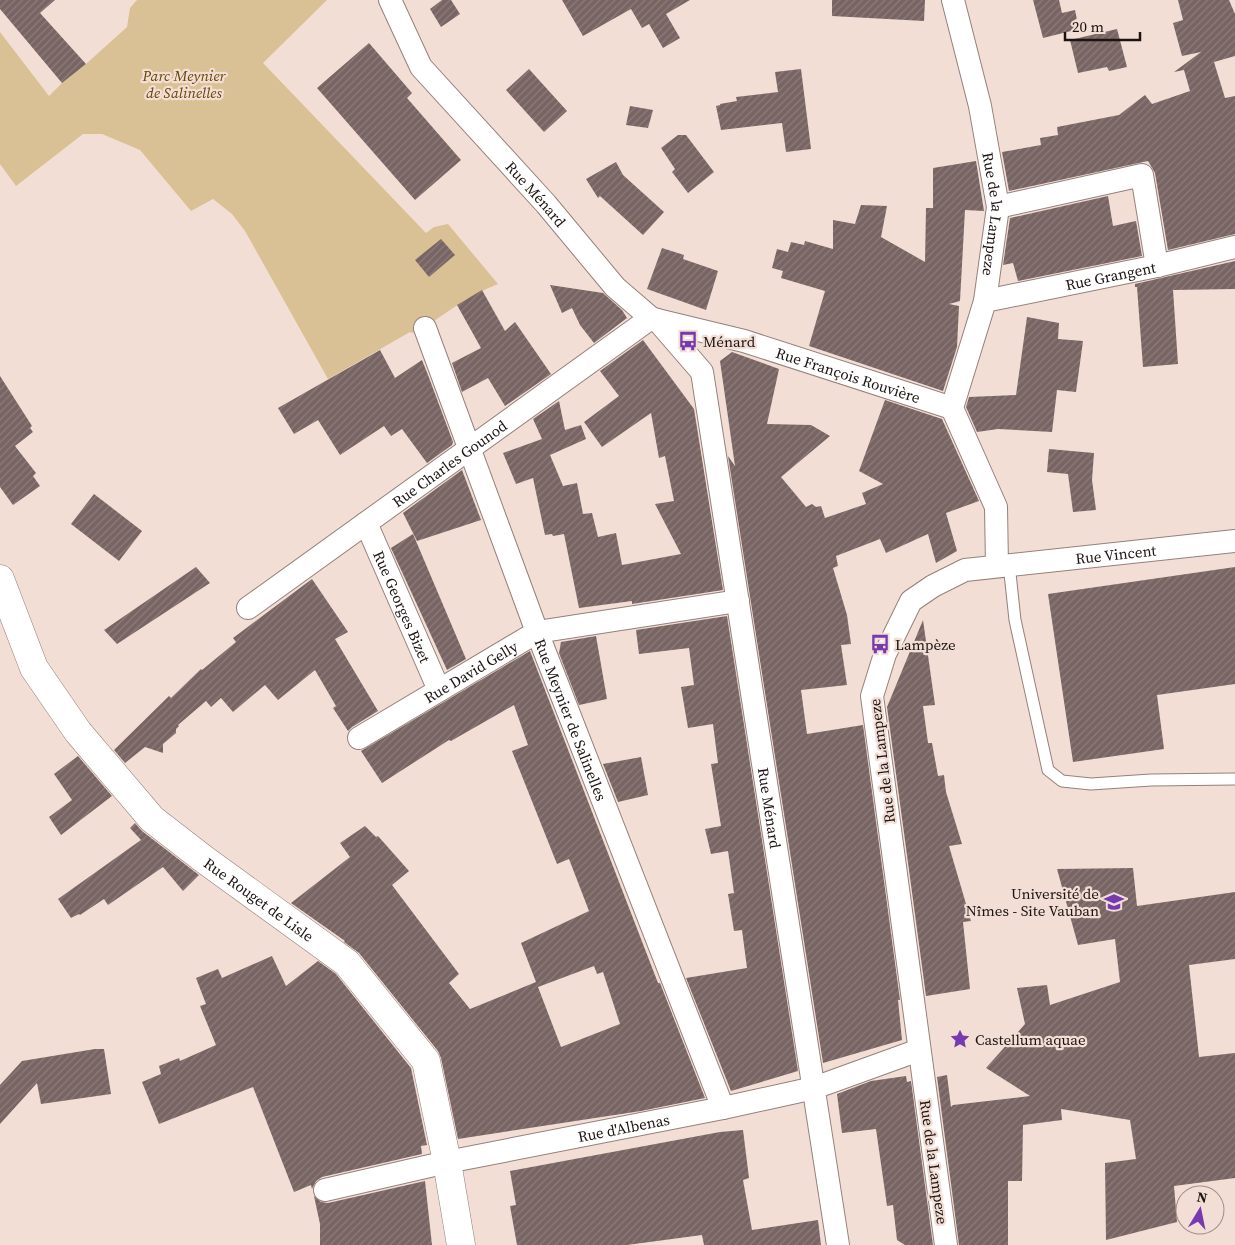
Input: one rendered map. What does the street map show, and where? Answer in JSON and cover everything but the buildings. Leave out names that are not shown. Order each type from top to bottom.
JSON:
[{"type":"street","name":"Rue Ménard","points":[[390,0],[422,67],[546,204],[615,287],[654,319],[702,372]]},
{"type":"street","name":"Rue de la Lampeze","points":[[952,408],[985,301],[998,207],[980,106],[953,0]]},
{"type":"street","points":[[998,207],[1142,176],[1157,266]]},
{"type":"street","name":"Rue Grangent","points":[[985,301],[1157,266],[1235,247]]},
{"type":"street","name":"Rue François Rouvière","points":[[654,319],[744,341],[952,408]]},
{"type":"street","name":"Rue Charles Gounod","points":[[248,608],[469,448],[654,319]]},
{"type":"street","name":"Rue Meynier de Salinelles","points":[[425,328],[537,632],[723,1108]]},
{"type":"street","name":"Rue Ménard","points":[[712,334],[702,372],[838,1245]]},
{"type":"street","points":[[952,408],[996,507],[1003,565]]},
{"type":"street","name":"Rue Georges Bizet","points":[[366,523],[439,690]]},
{"type":"street","name":"Rue Vincent","points":[[1003,565],[1228,541]]},
{"type":"street","name":"Rue de la Lampeze","points":[[946,1245],[872,696],[885,654],[911,601],[934,586],[965,570],[1003,565]]},
{"type":"street","name":"Rue Rouget de Lisle","points":[[0,579],[34,668],[78,732],[152,819],[347,963],[426,1061],[447,1162],[461,1245]]},
{"type":"street","name":"Rue David Gelly","points":[[359,738],[537,632],[738,601]]},
{"type":"street","name":"Rue d'Albenas","points":[[325,1190],[447,1162],[723,1108],[814,1088],[919,1050]]},
{"type":"lane","points":[[1003,565],[1048,770],[1062,781],[1091,784],[1151,780],[1235,779]]},
{"type":"green space","name":"Parc Meynier de Salinelles","points":[[137,0],[327,0],[263,63],[426,233],[434,227],[448,224],[498,284],[471,297],[424,327],[412,333],[410,332],[328,379],[245,231],[232,214],[213,199],[191,211],[140,150],[102,134],[83,134],[16,186],[0,164],[0,32],[49,96],[127,27],[130,8]]},
{"type":"place","name":"Ménard","points":[[688,341]]},
{"type":"place","name":"Lampèze","points":[[880,644]]},
{"type":"place","name":"Université de Nîmes - Site Vauban","points":[[1114,902]]},
{"type":"place","name":"Castellum aquae","points":[[960,1039]]}]
